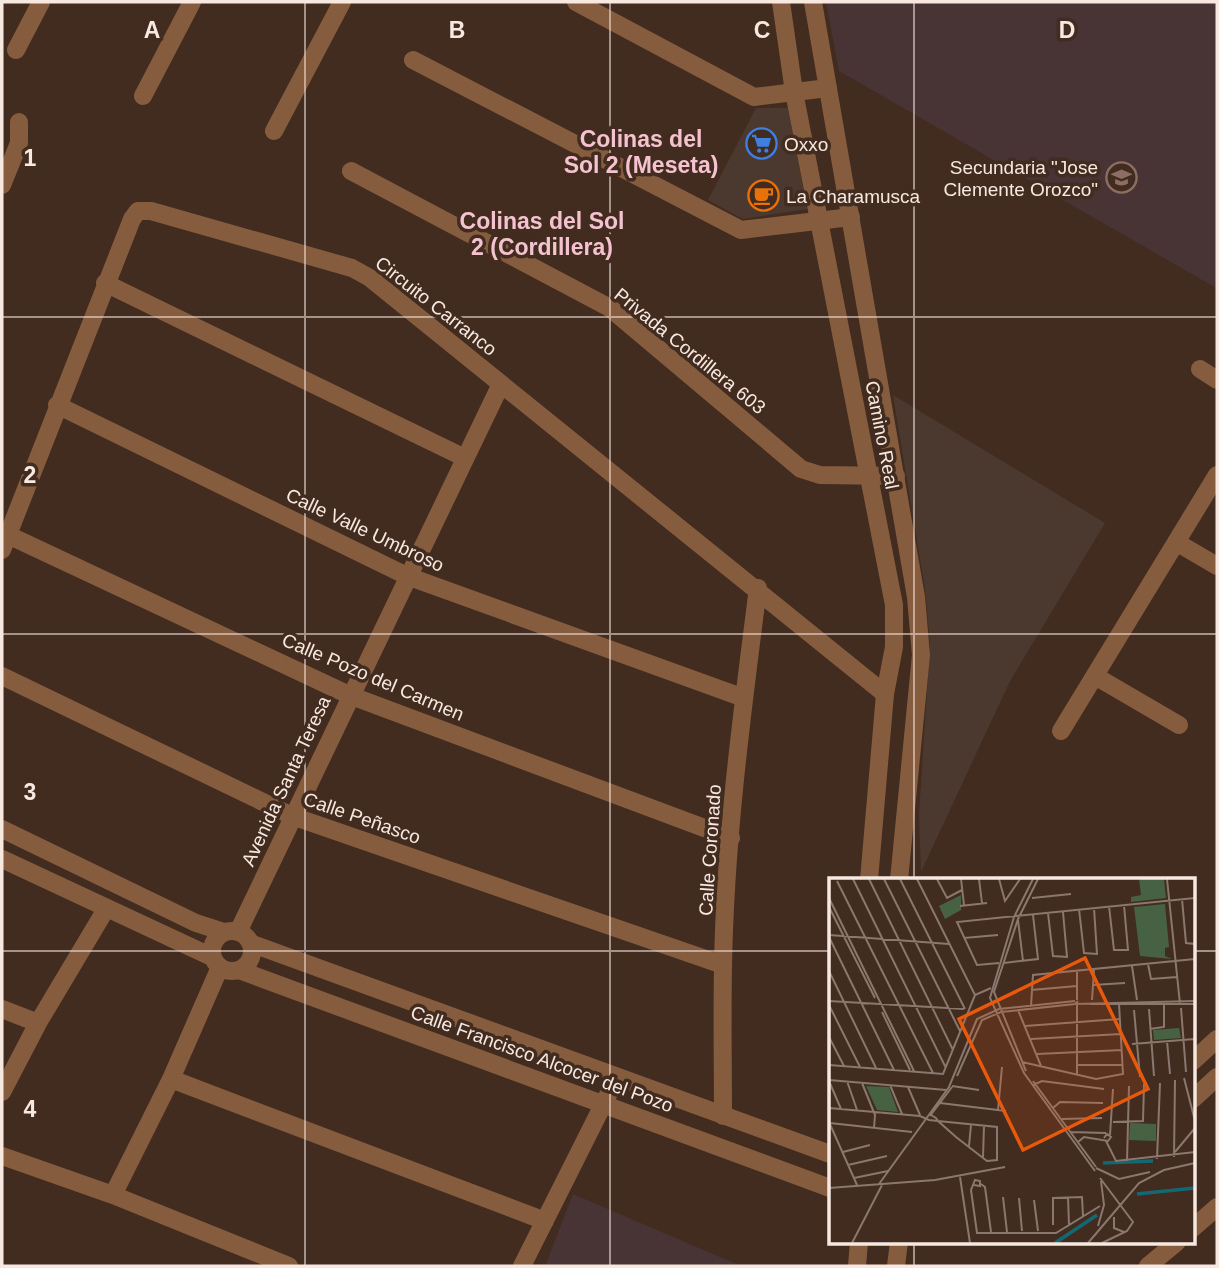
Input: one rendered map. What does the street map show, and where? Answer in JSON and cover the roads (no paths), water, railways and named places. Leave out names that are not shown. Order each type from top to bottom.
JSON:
[{"type":"street","points":[[16,50],[41,2]]},
{"type":"street","points":[[143,96],[192,2]]},
{"type":"street","points":[[274,131],[342,2]]},
{"type":"street","points":[[576,2],[754,97],[828,88]]},
{"type":"street","name":"Camino Real","points":[[781,2],[794,92],[894,605],[894,647],[885,694],[869,878]]},
{"type":"street","name":"Camino Real","points":[[813,2],[916,597],[921,655],[899,878]]},
{"type":"street","points":[[412,60],[741,230],[820,218],[851,217]]},
{"type":"street","points":[[2,185],[19,143],[19,122]]},
{"type":"street","name":"Privada Cordillera 603","points":[[351,171],[610,308],[801,469],[820,475],[896,476]]},
{"type":"street","name":"Circuito Carranco","points":[[5,542],[132,219],[138,211],[151,211],[352,268],[370,278],[885,694]]},
{"type":"street","points":[[105,283],[465,458]]},
{"type":"street","points":[[1200,369],[1217,380]]},
{"type":"street","name":"Avenida Santa Teresa","points":[[237,936],[349,695],[501,384]]},
{"type":"street","name":"Calle Valle Umbroso","points":[[57,405],[407,576],[744,698]]},
{"type":"street","points":[[1060,731],[1217,475]]},
{"type":"street","name":"Calle Pozo del Carmen","points":[[5,542],[349,695],[731,838]]},
{"type":"street","points":[[1176,542],[1217,566]]},
{"type":"street","name":"Calle Coronado","points":[[723,1116],[723,965],[731,838],[744,698],[758,589]]},
{"type":"street","name":"Calle Peñasco","points":[[2,676],[292,816],[723,965]]},
{"type":"street","points":[[1095,676],[1179,725]]},
{"type":"street","name":"Calle Francisco Alcocer del Pozo","points":[[2,829],[196,923],[829,1153]]},
{"type":"street","points":[[2,859],[216,962],[229,971],[239,970],[252,956],[237,936],[214,941],[216,962],[171,1079],[113,1195]]},
{"type":"street","points":[[2,1092],[38,1023],[106,909]]},
{"type":"street","name":"Calle Francisco Alcocer del Pozo","points":[[239,970],[829,1187]]},
{"type":"street","points":[[2,1009],[38,1023]]},
{"type":"street","points":[[1194,1060],[1217,1039]]},
{"type":"street","points":[[522,1266],[617,1077]]},
{"type":"street","points":[[1194,1098],[1217,1077]]},
{"type":"street","points":[[171,1079],[545,1221]]},
{"type":"street","points":[[2,1156],[113,1195],[289,1266]]},
{"type":"street","points":[[1194,1227],[1217,1207]]},
{"type":"street","points":[[856,1266],[859,1244]]},
{"type":"street","points":[[896,1266],[899,1244]]},
{"type":"street","points":[[1148,1266],[1175,1244]]},
{"type":"place","name":"Oxxo","points":[[761,144]]},
{"type":"place","name":"Secundaria \"Jose Clemente Orozco\"","points":[[1121,178]]},
{"type":"place","name":"La Charamusca","points":[[763,196]]},
{"type":"district","name":"Colinas del Sol 2 (Meseta)","points":[[641,152]]},
{"type":"district","name":"Colinas del Sol 2 (Cordillera)","points":[[542,234]]}]
